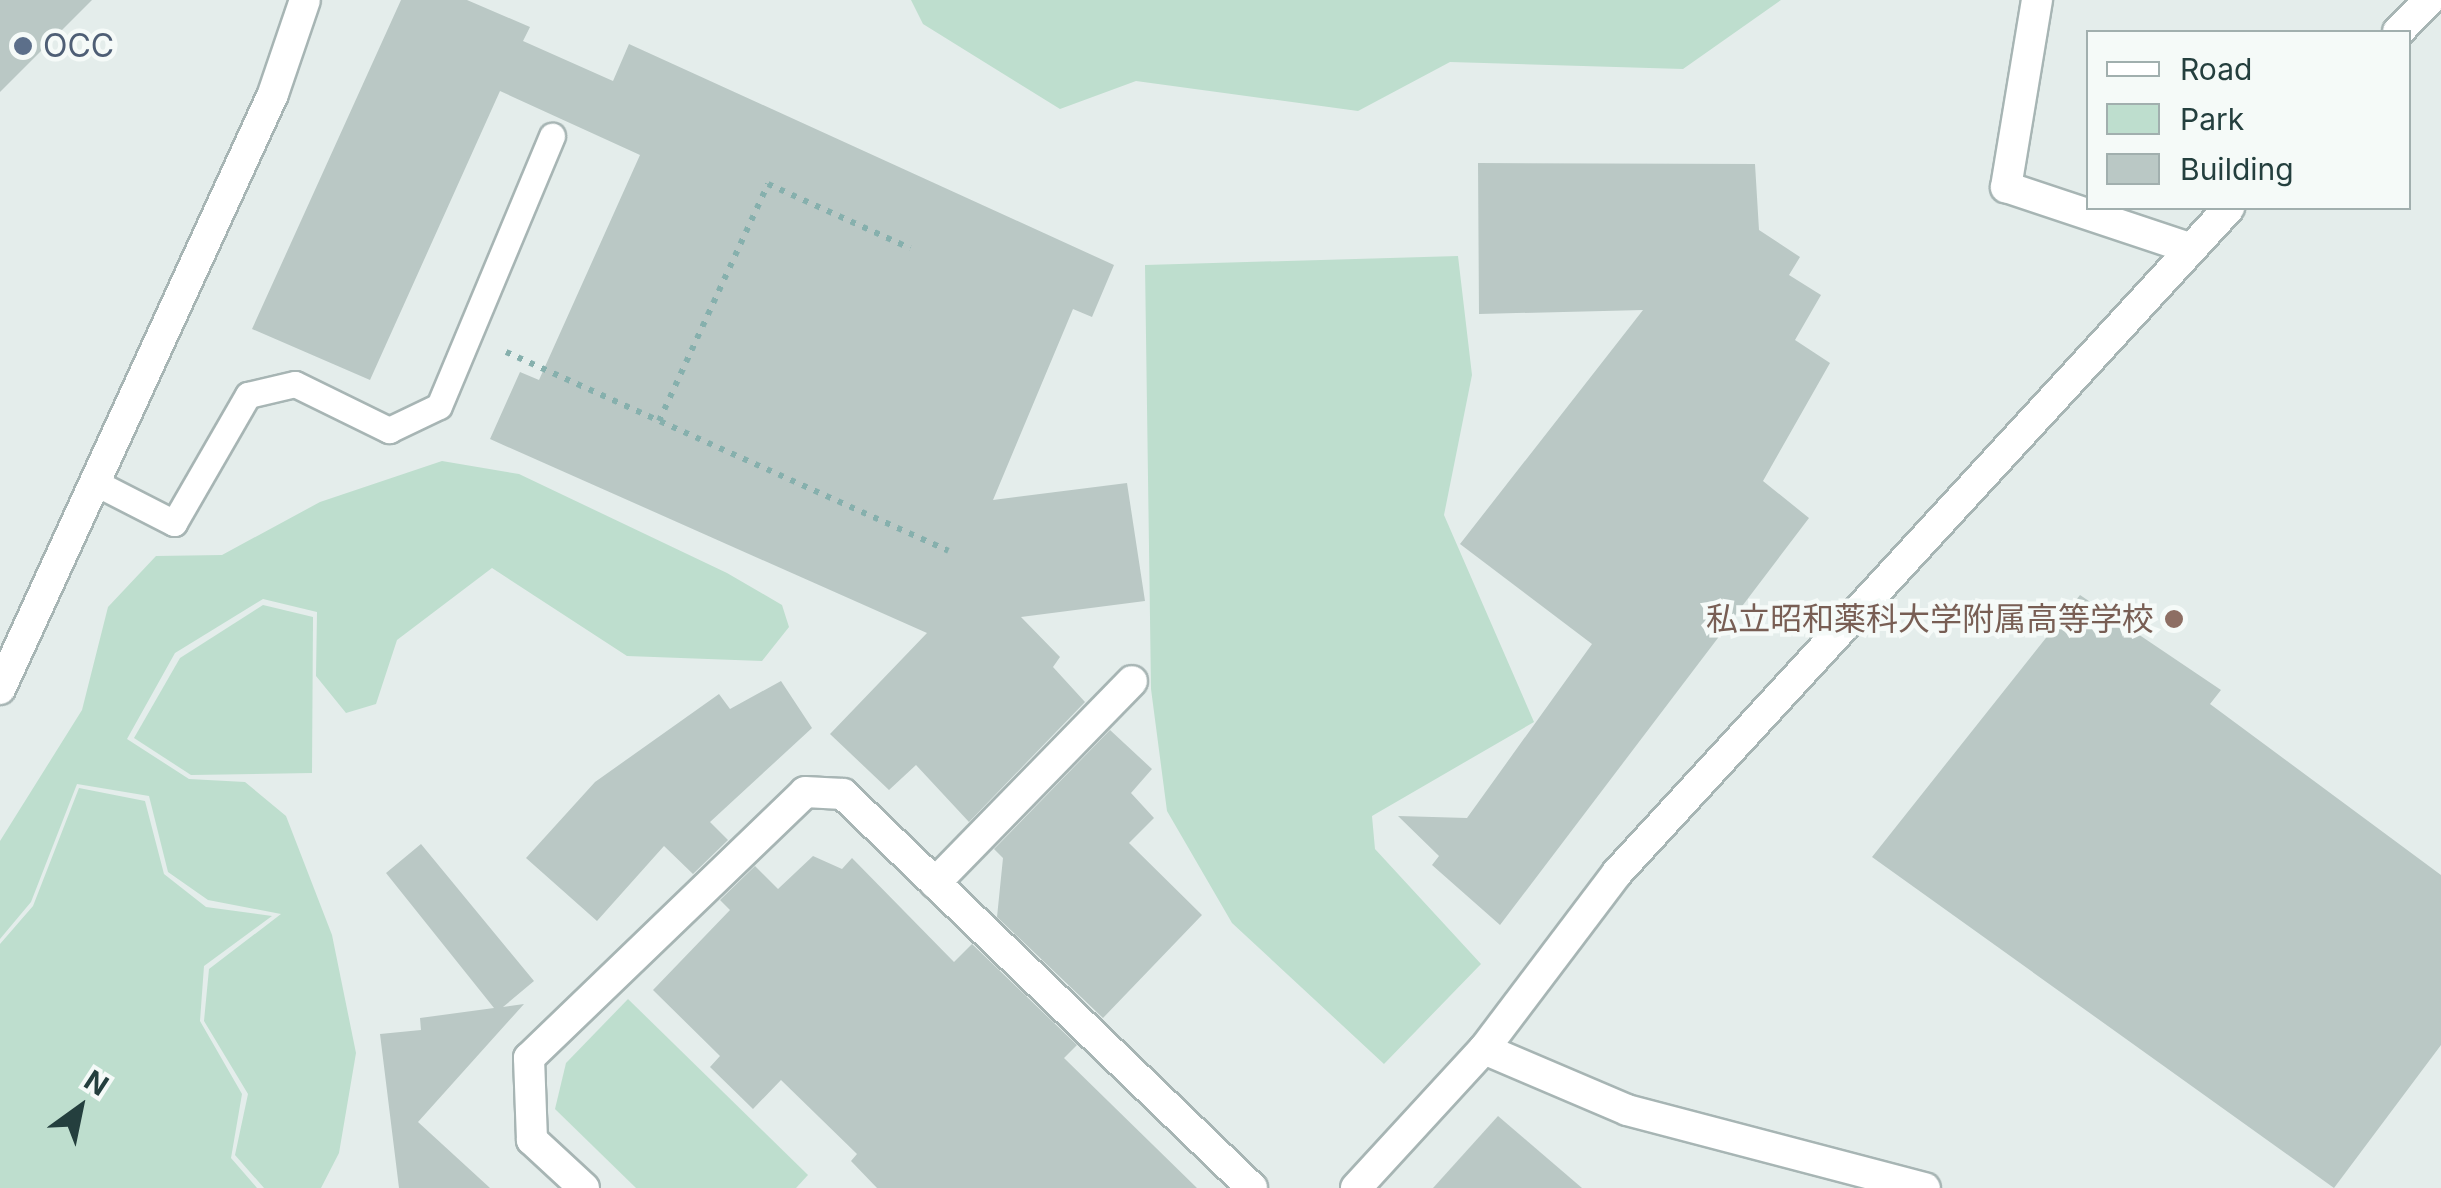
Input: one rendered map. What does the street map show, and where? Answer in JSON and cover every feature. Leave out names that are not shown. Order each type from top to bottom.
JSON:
[{"type":"street","points":[[0,688],[272,94],[305,0]]},
{"type":"street","points":[[2037,0],[2006,187],[2189,248]]},
{"type":"street","points":[[2400,30],[2428,0]]},
{"type":"street","points":[[1356,1188],[1484,1049],[1617,873],[2227,210]]},
{"type":"street","points":[[934,883],[1132,680]]},
{"type":"street","points":[[584,1188],[532,1140],[529,1058],[806,792],[843,794],[1252,1188]]},
{"type":"street","points":[[1484,1049],[1627,1110],[1925,1188]]},
{"type":"lane","points":[[94,482],[174,523],[248,394],[294,384],[389,430],[439,406],[552,136]]},
{"type":"path","points":[[659,421],[768,184],[910,248]]},
{"type":"path","points":[[469,335],[948,551]]},
{"type":"green space","points":[[911,0],[1781,0],[1683,69],[1450,62],[1358,111],[1136,81],[1060,109],[923,24]]},
{"type":"green space","points":[[1458,256],[1472,375],[1444,515],[1534,722],[1372,816],[1375,849],[1481,964],[1384,1064],[1232,923],[1167,811],[1151,689],[1145,265]]},
{"type":"green space","points":[[442,461],[519,474],[727,573],[782,605],[789,627],[762,661],[627,656],[492,568],[397,640],[376,704],[346,713],[316,676],[317,612],[263,599],[175,653],[127,739],[189,779],[245,782],[286,816],[332,935],[356,1053],[339,1153],[321,1188],[264,1188],[235,1155],[248,1094],[204,1021],[209,969],[281,914],[208,900],[168,872],[149,796],[77,784],[31,902],[0,939],[0,841],[82,710],[108,607],[156,556],[222,555],[320,502]]},
{"type":"green space","points":[[263,605],[313,617],[312,773],[191,775],[134,738],[180,658]]},
{"type":"green space","points":[[79,788],[145,801],[164,874],[206,907],[272,916],[204,966],[200,1021],[242,1094],[231,1158],[257,1188],[0,1188],[0,944],[33,906]]},
{"type":"green space","points":[[628,999],[808,1175],[796,1188],[636,1188],[555,1109],[566,1063]]},
{"type":"building","name":"OCC","points":[[0,0],[92,0],[0,92]]},
{"type":"building","points":[[401,0],[467,0],[530,27],[523,41],[613,81],[629,44],[1114,265],[1092,317],[1073,309],[993,500],[1127,483],[1145,601],[1021,617],[1060,657],[1053,667],[1085,702],[969,822],[916,765],[889,790],[830,734],[927,633],[490,439],[520,372],[539,380],[640,155],[500,91],[370,380],[252,329]]},
{"type":"building","points":[[1478,163],[1755,164],[1759,230],[1800,257],[1789,275],[1821,295],[1795,340],[1830,363],[1763,481],[1809,518],[1500,925],[1432,865],[1439,856],[1398,816],[1467,818],[1592,644],[1460,544],[1643,310],[1479,314]]},
{"type":"building","points":[[2080,595],[2221,690],[2210,704],[2441,875],[2441,1045],[2334,1188],[1872,857]]},
{"type":"building","points":[[781,681],[812,728],[710,822],[728,840],[693,874],[664,846],[597,921],[526,858],[595,782],[719,694],[730,709]]},
{"type":"building","points":[[1110,730],[1152,769],[1131,793],[1154,818],[1129,843],[1202,915],[1103,1018],[997,917],[1003,858],[994,849]]},
{"type":"building","points":[[421,844],[534,981],[503,1007],[524,1004],[418,1122],[490,1188],[399,1188],[380,1034],[421,1030],[420,1018],[494,1008],[386,873]]},
{"type":"building","points":[[813,856],[842,869],[852,858],[954,962],[972,944],[1077,1045],[1064,1058],[1197,1188],[877,1188],[851,1161],[857,1154],[781,1080],[753,1109],[710,1067],[720,1056],[653,990],[730,910],[720,900],[755,866],[778,889]]},
{"type":"building","points":[[1498,1116],[1582,1188],[1433,1188]]},
{"type":"place","name":"OCC","points":[[23,46]]},
{"type":"place","name":"私立昭和薬科大学附属高等学校","points":[[2174,619]]}]
